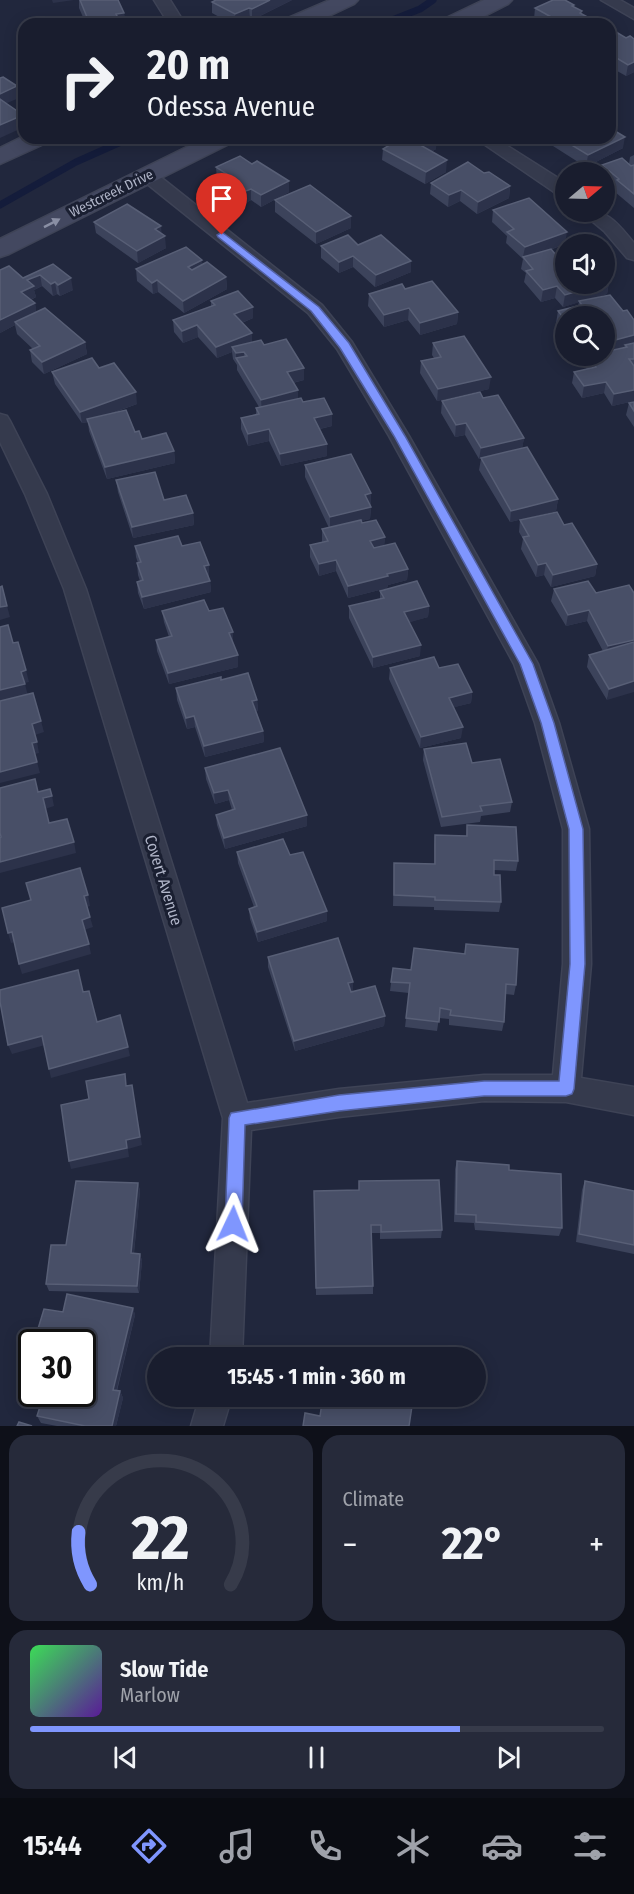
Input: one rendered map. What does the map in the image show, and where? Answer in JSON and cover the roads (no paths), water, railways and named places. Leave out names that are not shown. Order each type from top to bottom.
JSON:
[{"type":"street","points":[[162,0],[173,18]]},
{"type":"street","points":[[307,18],[347,0]]},
{"type":"street","points":[[464,18],[501,0]]},
{"type":"street","points":[[609,0],[634,14]]},
{"type":"street","points":[[0,157],[26,144]]},
{"type":"street","name":"Westcreek Drive","points":[[0,249],[211,144]]},
{"type":"street","points":[[493,144],[555,184]]},
{"type":"street","points":[[147,175],[315,309],[345,346],[399,436],[526,664],[548,723],[576,829],[577,964],[566,1089]]},
{"type":"street","points":[[603,222],[634,254]]},
{"type":"street","name":"Covert Avenue","points":[[0,421],[36,494],[75,589],[237,1118],[227,1347]]},
{"type":"street","points":[[237,1118],[339,1103],[484,1088],[566,1089],[634,1101]]},
{"type":"street","points":[[207,1426],[213,1407]]},
{"type":"waterway","points":[[397,18],[420,9],[433,0]]},
{"type":"waterway","points":[[0,205],[76,162],[116,144]]}]
